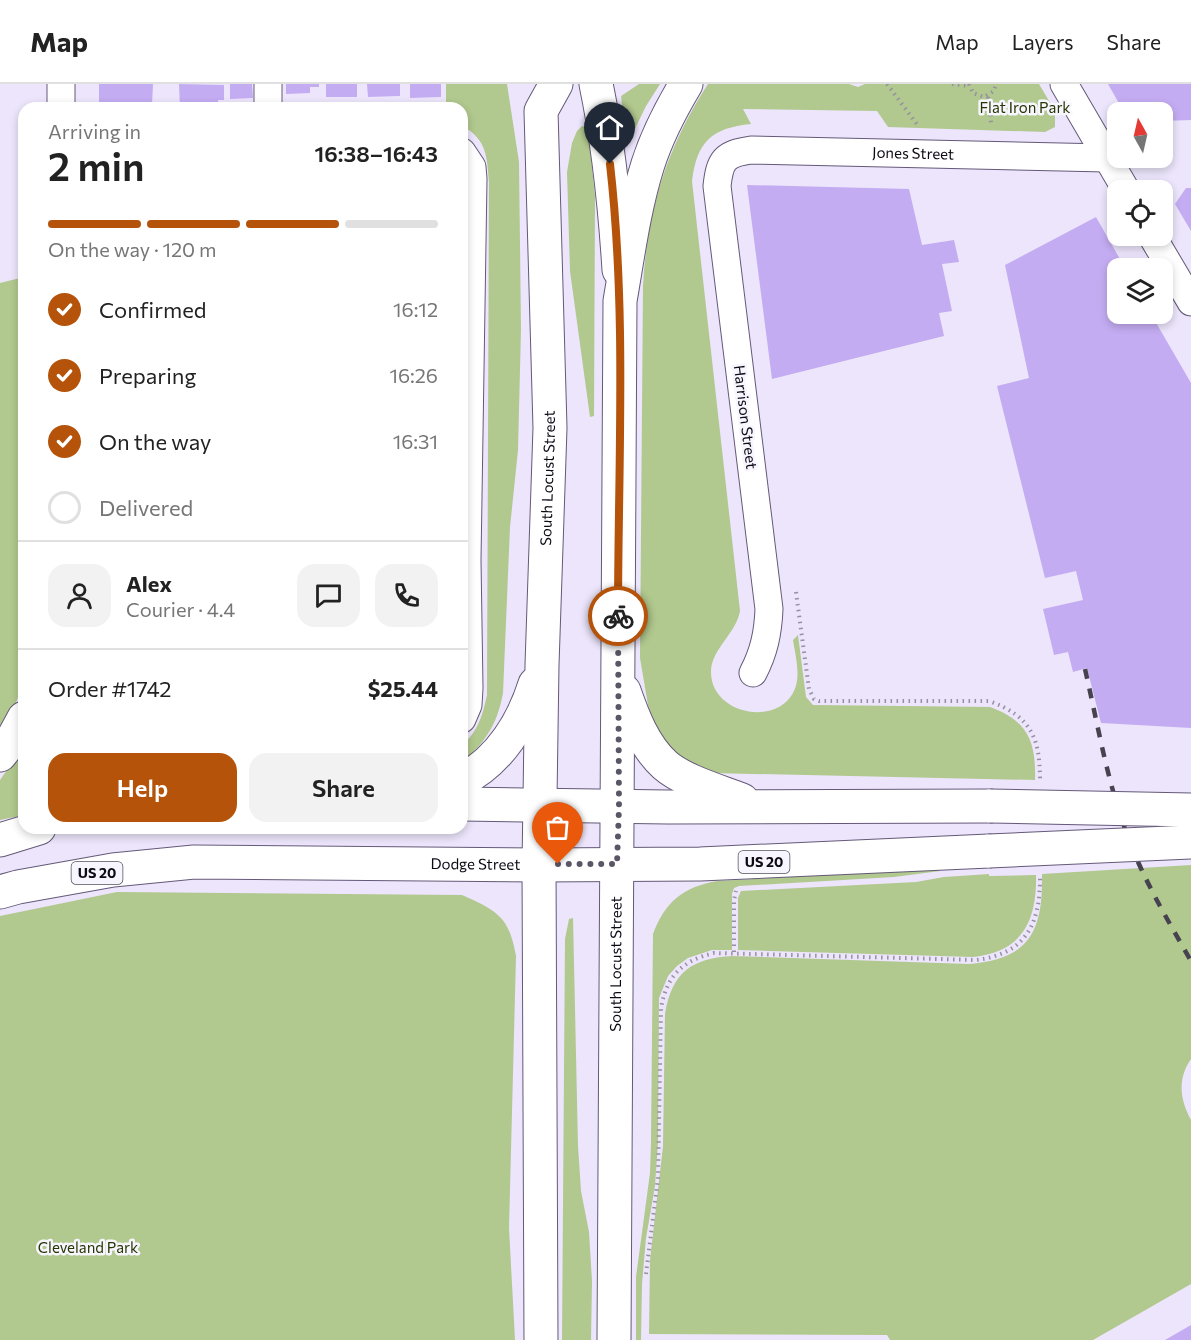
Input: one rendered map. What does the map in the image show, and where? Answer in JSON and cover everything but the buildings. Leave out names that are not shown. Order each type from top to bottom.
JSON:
[{"type":"main road","name":"South Locust Street","points":[[596,84],[614,198],[620,301],[615,1340]]},
{"type":"main road","points":[[620,301],[636,209],[648,163],[669,114],[686,84]]},
{"type":"main road","name":"South Locust Street","points":[[541,1340],[539,865],[542,665],[550,428],[544,93]]},
{"type":"main road","points":[[468,776],[484,765],[505,744],[529,703],[542,665]]},
{"type":"main road","points":[[618,674],[645,741],[665,765],[691,780],[755,805]]},
{"type":"main road","points":[[0,755],[18,729]]},
{"type":"main road","points":[[468,804],[619,807],[990,806],[1191,810]]},
{"type":"main road","points":[[0,840],[20,834]]},
{"type":"main road","name":"Dodge Street","points":[[0,892],[113,870],[194,862],[539,865],[741,863],[1191,842]]},
{"type":"street","points":[[61,84],[61,102]]},
{"type":"street","points":[[268,84],[268,102]]},
{"type":"street","points":[[1064,84],[1120,180]]},
{"type":"street","name":"Jones Street","points":[[723,160],[734,153],[751,150],[1106,158]]},
{"type":"street","points":[[468,160],[472,166],[473,179],[468,496]]},
{"type":"street","name":"Harrison Street","points":[[723,160],[717,186],[769,609],[768,633],[762,656],[753,673]]},
{"type":"street","points":[[1158,246],[1191,302]]},
{"type":"street","points":[[468,624],[468,705]]},
{"type":"path","points":[[887,84],[939,155]]},
{"type":"path","points":[[952,84],[969,85],[976,95],[988,97]]},
{"type":"path","points":[[988,97],[994,91],[996,84]]},
{"type":"path","points":[[988,97],[991,123]]},
{"type":"path","points":[[796,591],[809,689],[814,699],[819,701],[989,701],[1006,707],[1026,722],[1034,734],[1040,765],[1040,788]]},
{"type":"path","points":[[645,1280],[658,1178],[661,1008],[664,991],[680,968],[690,961],[714,953],[976,960],[990,958],[1019,944],[1033,925],[1039,902],[1040,869]]},
{"type":"green space","points":[[446,84],[507,84],[519,162],[521,329],[518,450],[510,527],[503,693],[489,732],[468,758],[468,740],[482,716],[487,695],[489,182],[484,150],[481,143],[468,130],[468,102],[446,102]]},
{"type":"green space","points":[[639,84],[660,84],[630,139],[626,139],[621,96]]},
{"type":"green space","name":"Flat Iron Park","points":[[708,84],[849,84],[858,87],[865,84],[1039,84],[1055,111],[1055,127],[1045,132],[888,127],[877,111],[743,109],[751,124],[726,129],[708,139],[698,156],[692,181],[740,611],[734,627],[712,664],[714,688],[723,700],[736,708],[751,712],[766,711],[780,706],[791,696],[797,681],[793,640],[798,635],[806,697],[813,705],[990,707],[1013,719],[1027,734],[1034,754],[1035,780],[711,773],[679,759],[656,729],[648,705],[640,658],[645,258],[655,206],[670,156]]},
{"type":"green space","points":[[582,126],[588,128],[595,196],[594,416],[590,417],[570,271],[567,172],[572,143]]},
{"type":"green space","points":[[18,278],[18,697],[0,733],[0,283]]},
{"type":"green space","points":[[18,754],[18,816],[0,820],[0,780]]},
{"type":"green space","points":[[1191,865],[1191,1059],[1182,1082],[1182,1097],[1191,1120],[1191,1284],[1093,1340],[890,1340],[887,1335],[649,1334],[650,1260],[663,1146],[665,1014],[673,988],[686,970],[706,960],[733,956],[969,964],[990,961],[1006,956],[1029,938],[1040,911],[1042,874]]},
{"type":"green space","points":[[937,869],[940,871],[894,877],[739,886],[734,888],[732,894],[732,950],[712,950],[688,958],[668,976],[659,998],[658,1142],[655,1186],[646,1238],[642,1284],[641,1340],[636,1340],[636,1277],[650,1173],[653,934],[663,913],[685,892],[694,887],[717,881]]},
{"type":"green space","points":[[989,874],[989,876],[1036,875],[1034,906],[1024,931],[1015,941],[990,954],[973,957],[738,950],[738,898],[741,891],[916,882],[944,877]]},
{"type":"green space","name":"Cleveland Park","points":[[117,892],[462,895],[485,906],[500,917],[510,932],[516,956],[509,1228],[515,1340],[0,1340],[0,916]]},
{"type":"green space","points":[[573,918],[578,1146],[581,1191],[589,1232],[592,1281],[591,1340],[562,1340],[565,939],[569,919]]},
{"type":"railway","points":[[1085,669],[1112,787],[1130,844],[1154,895],[1191,961]]},
{"type":"way so far","points":[[558,864],[617,864],[618,616]]},
{"type":"route","points":[[610,164],[620,301],[621,447],[618,616]]}]
